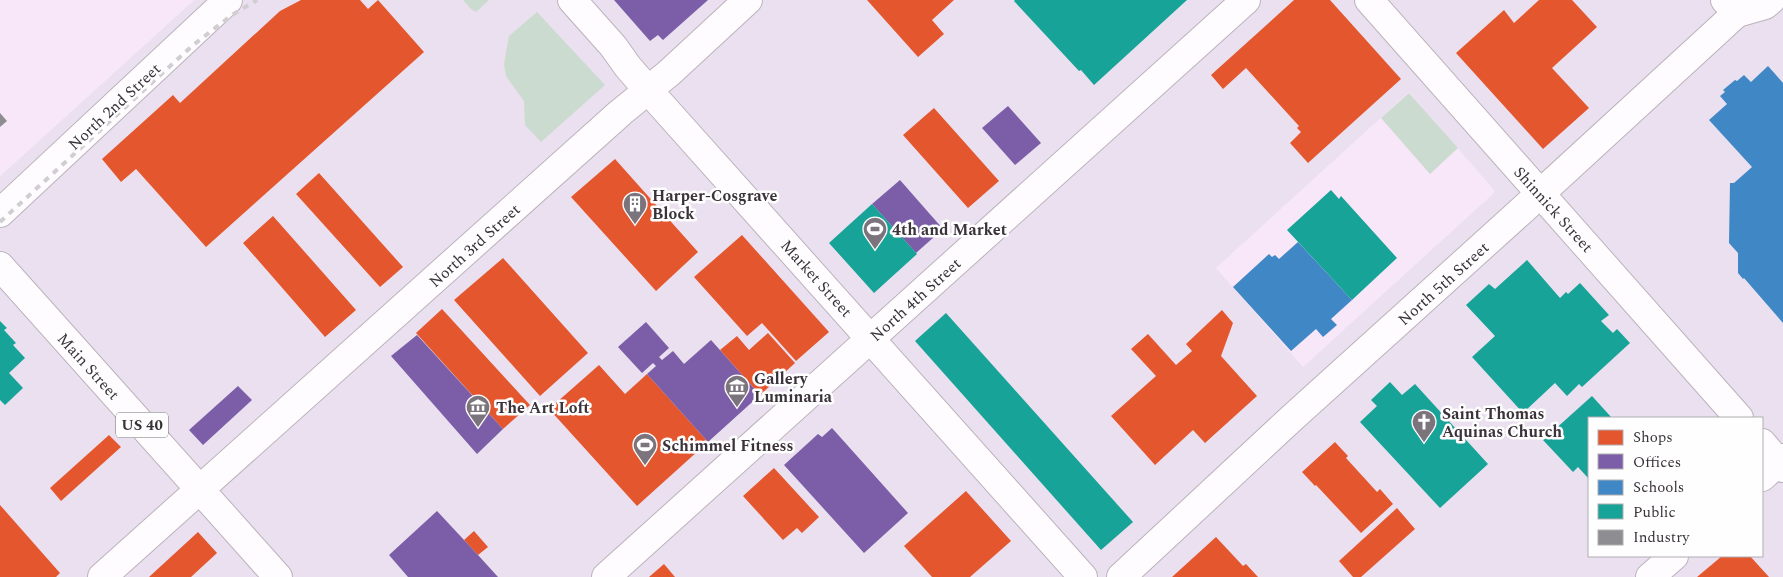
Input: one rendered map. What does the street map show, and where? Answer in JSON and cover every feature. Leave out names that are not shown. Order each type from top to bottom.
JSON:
[{"type":"street","name":"North 2nd Street","points":[[0,213],[228,0]]},
{"type":"street","name":"Market Street","points":[[572,0],[613,46],[648,90],[1083,577]]},
{"type":"street","name":"North 3rd Street","points":[[102,577],[748,0]]},
{"type":"street","name":"North 4th Street","points":[[606,577],[1246,0]]},
{"type":"street","name":"Shinnick Street","points":[[1369,0],[1738,417]]},
{"type":"street","name":"North 5th Street","points":[[1121,577],[1285,424],[1540,194],[1735,4],[1765,5],[1771,0]]},
{"type":"street","name":"Main Street","points":[[0,266],[278,577]]},
{"type":"street","points":[[1650,577],[1673,557]]},
{"type":"shaded area","points":[[0,0],[194,0],[0,176]]},
{"type":"shaded area","points":[[194,0],[1783,0],[1783,577],[0,577],[0,176]]},
{"type":"shaded area","points":[[1409,92],[1494,190],[1494,193],[1303,367],[1216,268]]},
{"type":"green space","points":[[463,0],[489,0],[476,12]]},
{"type":"green space","points":[[537,12],[605,85],[541,142],[525,125],[524,101],[506,76],[504,64],[509,36]]},
{"type":"green space","points":[[1409,93],[1458,148],[1430,174],[1381,118]]},
{"type":"building: Shops","points":[[301,0],[360,0],[368,9],[378,0],[424,52],[206,247],[136,169],[121,182],[102,159],[173,95],[180,103],[280,11]]},
{"type":"building: Shops","points":[[867,0],[954,0],[932,20],[944,34],[918,57]]},
{"type":"building: Shops","points":[[1294,0],[1330,0],[1401,79],[1308,163],[1290,143],[1301,132],[1297,128],[1299,126],[1246,68],[1223,89],[1211,75]]},
{"type":"building: Shops","points":[[1539,0],[1572,0],[1597,27],[1552,68],[1589,108],[1543,149],[1456,53],[1504,10],[1514,23]]},
{"type":"building: Shops","points":[[934,108],[999,181],[968,208],[903,135]]},
{"type":"building: Shops","name":"Harper-Cosgrave Block","points":[[615,159],[698,252],[656,291],[571,197]]},
{"type":"building: Shops","points":[[319,173],[403,267],[380,287],[296,194]]},
{"type":"building: Shops","points":[[273,216],[356,310],[325,337],[243,243]]},
{"type":"building: Shops","points":[[742,235],[829,332],[796,361],[762,323],[747,336],[694,277]]},
{"type":"building: Shops","points":[[503,258],[588,353],[540,396],[454,300]]},
{"type":"building: Shops","points":[[442,309],[530,405],[503,429],[416,333]]},
{"type":"building: Shops","points":[[1222,310],[1233,323],[1221,356],[1257,396],[1205,443],[1193,430],[1155,465],[1111,416],[1156,376],[1131,349],[1148,334],[1176,365],[1192,351],[1186,344]]},
{"type":"building: Shops","points":[[768,333],[795,363],[760,395],[720,350],[737,336],[749,350]]},
{"type":"building: Shops","points":[[599,365],[625,394],[647,374],[708,442],[637,506],[549,409]]},
{"type":"building: Shops","points":[[109,435],[121,447],[61,501],[50,488]]},
{"type":"building: Shops","points":[[1335,442],[1348,456],[1346,458],[1377,492],[1380,489],[1393,504],[1361,533],[1302,472]]},
{"type":"building: Shops","points":[[774,468],[819,517],[802,533],[797,528],[783,540],[743,496]]},
{"type":"building: Shops","points":[[966,491],[1011,541],[970,577],[932,577],[904,546]]},
{"type":"building: Shops","points":[[0,505],[60,573],[56,577],[0,577]]},
{"type":"building: Shops","points":[[1397,508],[1415,529],[1361,577],[1353,577],[1339,561]]},
{"type":"building: Shops","points":[[474,531],[488,547],[478,555],[464,540]]},
{"type":"building: Shops","points":[[198,532],[217,553],[191,577],[149,577]]},
{"type":"building: Shops","points":[[1216,537],[1243,566],[1246,564],[1258,577],[1172,577]]},
{"type":"building: Shops","points":[[1721,557],[1751,557],[1769,577],[1697,577]]},
{"type":"building: Shops","points":[[664,564],[675,577],[649,577]]},
{"type":"building: Offices","points":[[614,0],[708,0],[663,40],[658,35],[650,41]]},
{"type":"building: Offices","points":[[1008,106],[1041,143],[1015,165],[982,128]]},
{"type":"building: Offices","points":[[900,180],[943,229],[916,253],[872,204]]},
{"type":"building: Offices","points":[[646,322],[669,348],[659,357],[662,360],[673,351],[684,364],[711,340],[760,395],[708,442],[647,374],[656,366],[653,363],[642,373],[618,347]]},
{"type":"building: Offices","points":[[417,335],[503,429],[477,454],[391,356]]},
{"type":"building: Offices","points":[[238,386],[252,400],[203,445],[189,430]]},
{"type":"building: Offices","points":[[832,428],[908,513],[864,553],[784,465],[818,434],[822,437]]},
{"type":"building: Offices","points":[[437,511],[498,577],[408,577],[389,555]]},
{"type":"building: Schools","points":[[1768,66],[1783,83],[1783,323],[1738,273],[1738,253],[1729,243],[1730,183],[1734,183],[1752,167],[1709,120],[1727,104],[1720,96],[1725,92],[1723,90],[1744,75],[1751,82]]},
{"type":"building: Schools","points":[[1298,242],[1352,300],[1331,319],[1337,325],[1323,337],[1316,329],[1291,351],[1233,287],[1269,254],[1272,257],[1275,255],[1279,259]]},
{"type":"building: Public","points":[[1015,0],[1187,0],[1094,85]]},
{"type":"building: Public","points":[[1331,190],[1339,199],[1341,196],[1397,258],[1352,300],[1287,230]]},
{"type":"building: Public","points":[[872,204],[917,254],[874,293],[829,243]]},
{"type":"building: Public","points":[[1527,260],[1560,298],[1566,292],[1568,294],[1580,283],[1609,315],[1601,321],[1613,333],[1617,329],[1630,343],[1582,387],[1579,384],[1567,396],[1555,383],[1523,413],[1472,357],[1495,336],[1466,305],[1489,284],[1495,289]]},
{"type":"building: Public","points":[[946,313],[1133,522],[1101,550],[915,341]]},
{"type":"building: Public","points":[[0,321],[7,328],[4,330],[16,343],[13,345],[25,358],[9,373],[23,388],[5,405],[0,400]]},
{"type":"building: Public","name":"Saint Thomas Aquinas Church","points":[[1390,382],[1402,395],[1415,384],[1488,464],[1440,508],[1360,422],[1377,406],[1371,400]]},
{"type":"building: Public","points":[[1592,396],[1611,417],[1588,417],[1588,478],[1578,467],[1573,472],[1543,440]]},
{"type":"building: Industry","points":[[0,113],[7,121],[0,127]]},
{"type":"railway","points":[[0,222],[192,46],[232,15],[257,0]]},
{"type":"place","name":"Harper-Cosgrave Block","points":[[635,225]]},
{"type":"place","name":"4th and Market","points":[[875,250]]},
{"type":"place","name":"Gallery Luminaria","points":[[737,408]]},
{"type":"place","name":"The Art Loft","points":[[478,428]]},
{"type":"place","name":"Saint Thomas Aquinas Church","points":[[1424,443]]},
{"type":"place","name":"Schimmel Fitness","points":[[645,466]]}]
